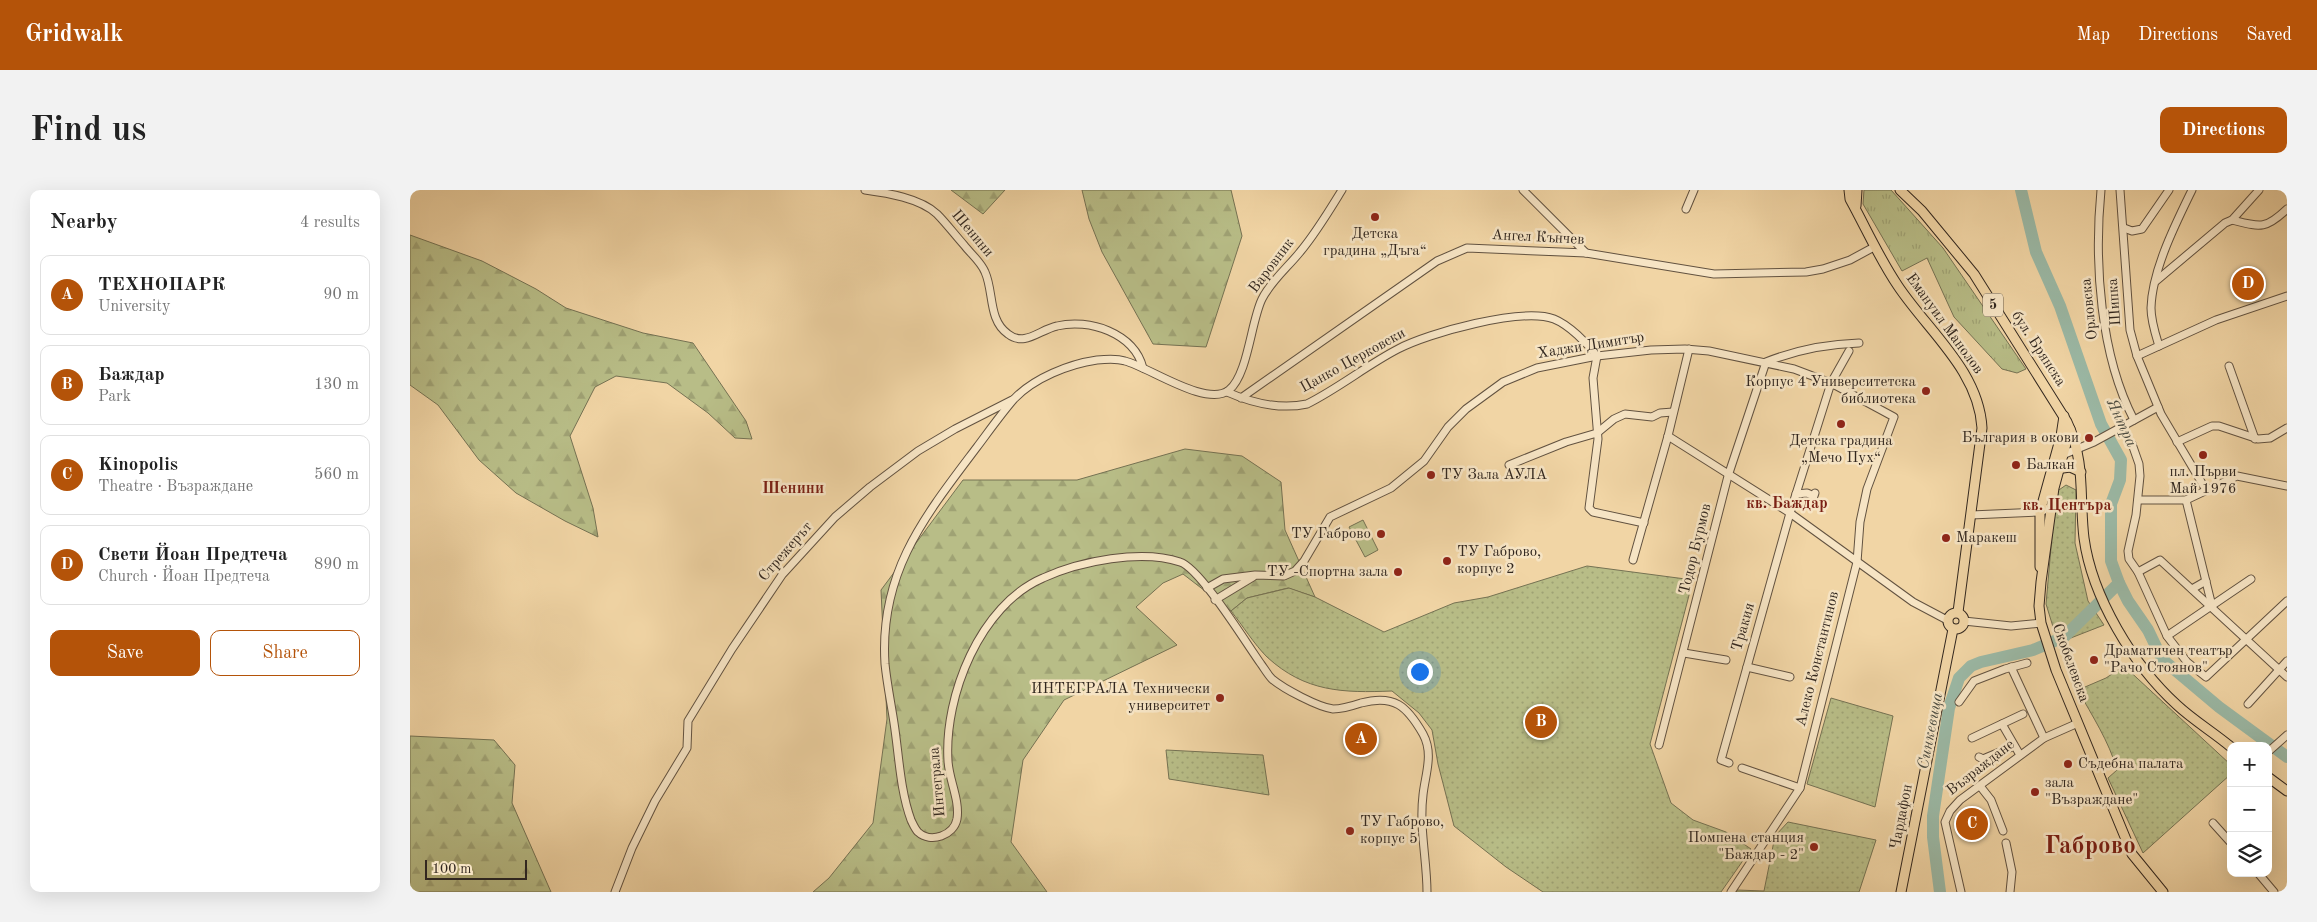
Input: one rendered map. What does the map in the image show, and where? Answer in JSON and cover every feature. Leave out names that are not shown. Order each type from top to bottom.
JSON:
[{"type":"main road","name":"Емануил Манолов","points":[[1844,190],[1850,194],[1874,247],[1905,296],[1970,381],[1977,398],[1982,428],[1958,612]]},
{"type":"main road","name":"Емануил Манолов","points":[[1856,208],[1857,190]]},
{"type":"main road","name":"бул. Брянска","points":[[1903,190],[1974,274],[2064,416],[2078,449],[2081,474]]},
{"type":"main road","name":"Скобелевска","points":[[2064,416],[2059,468],[2051,507],[2041,582],[2039,606],[2042,626],[2050,653],[2132,854],[2163,892]]},
{"type":"main road","name":"Скобелевска","points":[[2041,582],[2039,552],[2040,512],[2050,472],[2069,435],[2070,427]]},
{"type":"main road","points":[[2050,472],[2059,468],[2070,467],[2081,474]]},
{"type":"main road","name":"5","points":[[2081,474],[2084,536],[2088,560],[2096,588],[2108,611],[2156,685],[2198,722],[2227,744]]},
{"type":"main road","points":[[1958,612],[1962,615],[1964,621],[1961,628],[1953,629],[1949,626],[1947,620],[1952,613],[1958,612]]},
{"type":"main road","name":"Чардафон","points":[[1901,892],[1953,629]]},
{"type":"main road","points":[[2272,780],[2287,791]]},
{"type":"street","name":"Шенини","points":[[866,190],[914,201],[936,212],[984,271],[1000,327],[1011,337],[1024,339],[1062,325],[1101,328],[1113,332],[1131,347],[1138,355],[1143,368]]},
{"type":"street","name":"Варовник","points":[[1227,392],[1235,383],[1244,360],[1262,298],[1306,245],[1342,190]]},
{"type":"street","points":[[1523,190],[1586,253]]},
{"type":"street","points":[[1686,209],[1694,190]]},
{"type":"street","name":"Орловска","points":[[2102,190],[2098,220],[2099,261],[2106,338],[2114,374],[2134,420]]},
{"type":"street","name":"Шипка","points":[[2120,190],[2130,330],[2137,356],[2158,407],[2206,490]]},
{"type":"street","points":[[2124,228],[2132,231],[2142,229],[2169,190]]},
{"type":"street","points":[[2158,346],[2152,324],[2151,306],[2156,281],[2178,220],[2192,190]]},
{"type":"street","points":[[2156,281],[2225,223],[2232,220],[2258,190]]},
{"type":"street","points":[[2232,220],[2253,226],[2269,225],[2287,209]]},
{"type":"street","name":"Ангел Кънчев","points":[[1241,398],[1373,304],[1445,256],[1467,248],[1586,253],[1714,274],[1813,272],[1850,260],[1874,247]]},
{"type":"street","points":[[2137,356],[2216,320],[2287,296]]},
{"type":"street","name":"Цанко Церковски","points":[[1227,392],[1241,398],[1269,405],[1296,406],[1307,404],[1407,344],[1464,326],[1498,319],[1548,317],[1556,320],[1597,356]]},
{"type":"street","points":[[1766,362],[1811,348],[1859,343]]},
{"type":"street","points":[[1633,560],[1668,436],[1689,349]]},
{"type":"street","name":"Хаджи Димитър","points":[[1207,588],[1222,579],[1255,575],[1284,576],[1295,571],[1304,561],[1330,517],[1397,484],[1428,456],[1457,416],[1503,382],[1537,368],[1597,356],[1651,350],[1689,349],[1766,362],[1794,369],[1831,384],[1894,417]]},
{"type":"street","points":[[1831,384],[1849,352]]},
{"type":"street","points":[[1597,356],[1594,378],[1598,442],[1589,508],[1592,512],[1644,523]]},
{"type":"street","points":[[1014,398],[1046,376],[1088,361],[1120,360],[1198,392],[1215,395],[1227,392]]},
{"type":"street","name":"Тодор Бурмов","points":[[1659,745],[1728,476],[1766,362]]},
{"type":"street","points":[[2229,366],[2255,439]]},
{"type":"street","name":"Тракия","points":[[1729,763],[1721,760],[1790,513],[1831,384]]},
{"type":"street","name":"Интеграла","points":[[1014,398],[932,506],[910,542],[891,591],[886,620],[885,663],[888,689],[907,808],[914,825],[922,834],[931,837],[946,834],[956,821],[955,796],[948,762],[947,729],[953,702],[975,647],[997,614],[1019,591],[1043,578],[1068,568],[1119,557],[1154,558],[1183,562],[1189,565],[1207,588]]},
{"type":"street","name":"Стрежерът","points":[[615,892],[632,848],[659,794],[687,748],[688,721],[762,602],[802,552],[844,509],[918,451],[1014,398]]},
{"type":"street","points":[[2059,456],[2094,442],[2158,407]]},
{"type":"street","points":[[1509,465],[1597,433],[1614,419],[1625,414],[1652,417],[1660,413],[1673,412]]},
{"type":"street","name":"Алеко Константинов","points":[[1731,892],[1800,788],[1857,562],[1860,522],[1865,497],[1894,417]]},
{"type":"street","points":[[2177,442],[2212,426],[2219,426],[2255,439],[2270,438],[2287,428]]},
{"type":"street","points":[[1668,436],[1728,476],[1790,513],[1913,602],[1947,620]]},
{"type":"street","points":[[2132,444],[2140,470],[2138,500],[2128,555],[2138,572],[2167,636],[2187,662],[2206,677],[2287,600]]},
{"type":"street","points":[[2138,500],[2186,500],[2232,477],[2287,486]]},
{"type":"street","points":[[1796,494],[1807,493],[1814,496],[1815,493]]},
{"type":"street","points":[[2186,500],[2212,607]]},
{"type":"street","points":[[1971,515],[2040,512],[2051,507]]},
{"type":"street","points":[[2138,572],[2160,560],[2287,677]]},
{"type":"street","points":[[1215,600],[1255,575]]},
{"type":"street","points":[[2167,636],[2251,579]]},
{"type":"street","points":[[2192,589],[2206,581]]},
{"type":"street","points":[[1207,588],[1271,678],[1289,690],[1332,709],[1377,699],[1388,699],[1402,706],[1414,721],[1425,739],[1428,751],[1428,764],[1422,796],[1422,834],[1428,892]]},
{"type":"street","points":[[1964,621],[2011,626],[2042,626]]},
{"type":"street","points":[[1684,653],[1726,660]]},
{"type":"street","points":[[1958,702],[1974,681],[2027,662]]},
{"type":"street","points":[[2248,704],[2287,662]]},
{"type":"street","points":[[2011,667],[2044,738]]},
{"type":"street","points":[[1747,668],[1790,677]]},
{"type":"street","points":[[1972,738],[2023,714]]},
{"type":"street","name":"Възраждане","points":[[1961,892],[1945,822],[1954,806],[2044,738],[2078,723]]},
{"type":"street","points":[[2002,724],[2020,755]]},
{"type":"street","points":[[2272,748],[2287,735]]},
{"type":"street","points":[[1979,757],[1983,759],[2014,746]]},
{"type":"street","points":[[1742,768],[1800,788]]},
{"type":"street","points":[[1980,786],[1991,800],[2002,831]]},
{"type":"street","points":[[2213,823],[2227,839]]},
{"type":"street","points":[[2006,843],[2012,872],[2010,892]]},
{"type":"street","points":[[2261,877],[2274,892]]},
{"type":"green space","points":[[951,190],[1005,190],[983,214]]},
{"type":"green space","points":[[1082,190],[1231,190],[1242,236],[1206,347],[1153,344],[1102,252],[1089,219]]},
{"type":"green space","points":[[1864,190],[1891,190],[1943,248],[2026,369],[2017,373],[2002,369],[1954,317],[1927,258],[1902,271],[1863,204]]},
{"type":"green space","points":[[410,235],[482,261],[536,289],[566,308],[643,333],[693,343],[746,421],[752,439],[735,438],[708,413],[667,383],[616,376],[595,387],[570,436],[593,508],[598,537],[565,521],[516,493],[479,460],[438,405],[410,385]]},
{"type":"green space","points":[[1185,449],[1242,456],[1281,482],[1285,530],[1315,597],[1288,588],[1247,598],[1231,611],[1183,574],[1163,583],[1136,607],[1177,645],[1064,700],[1023,760],[1011,842],[1047,892],[813,892],[829,878],[873,823],[887,719],[881,590],[963,480],[1077,480]]},
{"type":"green space","points":[[2066,485],[2076,490],[2075,543],[2088,601],[2104,625],[2058,643],[2046,604],[2056,492]]},
{"type":"green space","points":[[1363,520],[1378,550],[1365,557],[1349,527]]},
{"type":"green space","points":[[1587,566],[1693,580],[1650,744],[1671,803],[1693,820],[1726,832],[1751,849],[1721,892],[1543,892],[1506,867],[1454,826],[1438,764],[1432,730],[1419,713],[1392,691],[1357,691],[1325,688],[1310,684],[1281,669],[1253,641],[1231,611],[1247,598],[1289,588],[1315,597],[1384,632],[1454,603],[1488,597]]},
{"type":"green space","points":[[2124,666],[2227,761],[2227,778],[2143,853],[2108,778],[2117,770],[2114,759],[2078,690],[2106,678]]},
{"type":"green space","points":[[1831,698],[1893,716],[1875,807],[1807,784]]},
{"type":"green space","points":[[410,736],[494,740],[515,765],[512,803],[551,892],[410,892]]},
{"type":"green space","points":[[1166,750],[1263,755],[1269,795],[1169,779]]},
{"type":"green space","points":[[1788,822],[1876,840],[1859,892],[1736,892],[1737,890],[1764,891],[1775,836]]},
{"type":"waterway","name":"Янтра","points":[[2021,190],[2036,252],[2060,306],[2101,424],[2121,460],[2120,480],[2111,504],[2111,561],[2119,583],[2128,601],[2148,630],[2162,659],[2219,707],[2287,757]]},
{"type":"waterway","name":"Синкевица","points":[[1940,892],[1933,837],[1933,816],[1949,708],[1959,678],[1971,666],[1981,662],[2033,650],[2064,637],[2119,583]]},
{"type":"place","name":"Детска градина „Дъга“","points":[[1375,217]]},
{"type":"place","name":"Свети Йоан Предтеча","points":[[2248,284]]},
{"type":"place","name":"Корпус 4 Университетска библиотека","points":[[1926,391]]},
{"type":"place","name":"Детска градина „Мечо Пух“","points":[[1841,424]]},
{"type":"place","name":"България в окови","points":[[2089,438]]},
{"type":"place","name":"пл. Първи Май 1976","points":[[2203,455]]},
{"type":"place","name":"Балкан","points":[[2016,465]]},
{"type":"place","name":"ТУ Зала АУЛА","points":[[1431,475]]},
{"type":"place","name":"ТУ Габрово","points":[[1381,534]]},
{"type":"place","name":"Маракеш","points":[[1946,538]]},
{"type":"place","name":"ТУ Габрово, корпус 2","points":[[1447,561]]},
{"type":"place","name":"ТУ -Спортна зала","points":[[1398,572]]},
{"type":"place","name":"Драматичен театър \"Рачо Стоянов\"","points":[[2094,660]]},
{"type":"place","name":"ИНТЕГРАЛА Технически университет","points":[[1220,698]]},
{"type":"place","name":"Баждар","points":[[1541,722]]},
{"type":"place","name":"ТЕХНОПАРК","points":[[1361,739]]},
{"type":"place","name":"Съдебна палата","points":[[2068,764]]},
{"type":"place","name":"зала \"Възраждане\"","points":[[2035,792]]},
{"type":"place","name":"Kinopolis","points":[[1972,824]]},
{"type":"place","name":"ТУ Габрово, корпус 5","points":[[1350,831]]},
{"type":"place","name":"Помпена станция \"Баждар - 2\"","points":[[1814,847]]},
{"type":"district","name":"Шенини","points":[[793,489]]},
{"type":"district","name":"кв. Баждар","points":[[1787,504]]},
{"type":"district","name":"кв. Центъра","points":[[2067,506]]},
{"type":"district","name":"Габрово","points":[[2090,846]]}]
